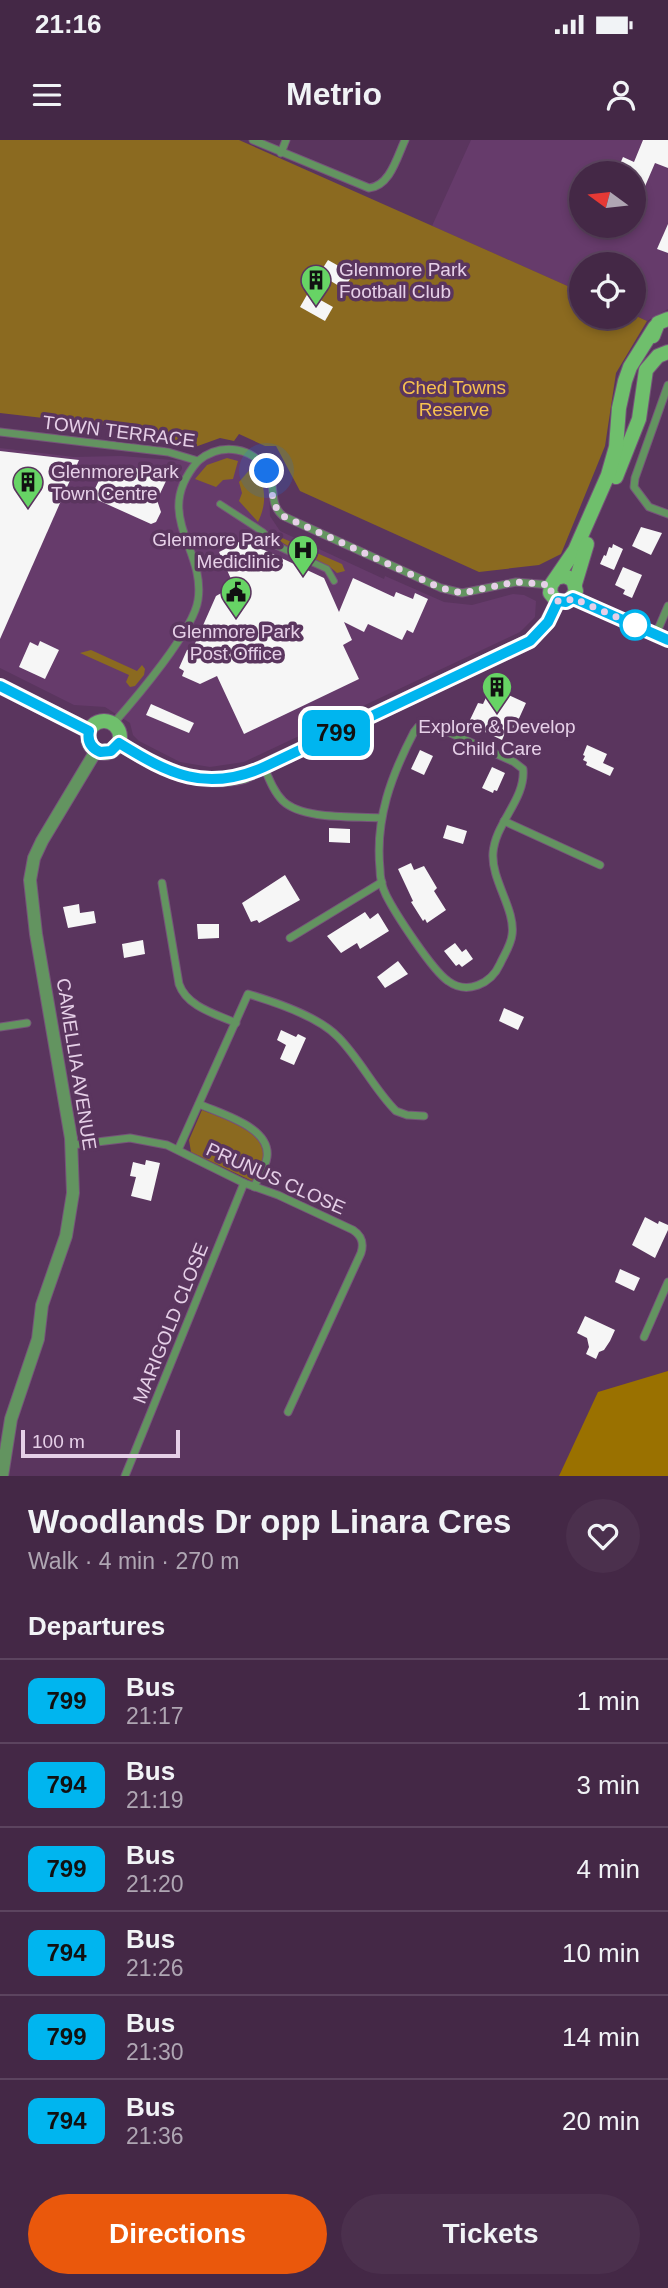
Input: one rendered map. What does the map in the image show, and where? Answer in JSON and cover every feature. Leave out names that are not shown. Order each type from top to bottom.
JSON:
[{"type":"main road","points":[[668,318],[655,327],[630,367],[619,408],[616,447],[608,475],[575,550],[553,582],[551,593],[558,601],[566,602],[574,591],[582,555],[636,431],[646,370],[658,356],[668,351]]},
{"type":"main road","points":[[655,327],[655,343],[668,351]]},
{"type":"main road","points":[[553,582],[565,576],[574,591]]},
{"type":"main road","points":[[119,743],[169,771],[199,779],[237,778],[530,641],[548,622],[558,601]]},
{"type":"main road","points":[[0,686],[89,731]]},
{"type":"main road","points":[[106,721],[118,730],[119,743],[111,751],[96,751],[89,741],[89,731],[97,723],[106,721]]},
{"type":"street","points":[[253,140],[359,186],[376,187],[386,178],[405,140]]},
{"type":"street","points":[[281,153],[286,140]]},
{"type":"street","points":[[668,385],[634,487],[649,507],[668,514]]},
{"type":"street","name":"TOWN TERRACE","points":[[0,432],[168,452],[198,461],[209,453],[232,449],[259,461],[267,471],[274,505],[283,516],[450,591],[469,593],[516,582],[553,582]]},
{"type":"street","points":[[113,724],[186,630],[197,605],[199,583],[178,511],[183,486],[198,461]]},
{"type":"street","points":[[220,504],[263,532],[273,544],[327,569],[334,581]]},
{"type":"street","points":[[574,591],[662,637],[668,606]]},
{"type":"street","points":[[428,724],[514,762],[523,769],[522,784],[504,821],[493,855],[496,875],[513,927],[512,937],[497,972],[481,985],[456,986],[440,974],[403,923],[387,897],[379,862],[381,818],[389,786],[418,727],[428,724]]},
{"type":"street","name":"CAMELLIA AVENUE","points":[[2,1476],[10,1419],[38,1339],[42,1305],[70,1220],[74,1171],[72,1145],[32,909],[30,880],[34,858],[42,841],[96,751]]},
{"type":"street","points":[[264,767],[279,796],[295,809],[312,814],[381,818]]},
{"type":"street","points":[[504,821],[600,865]]},
{"type":"street","points":[[290,938],[382,882]]},
{"type":"street","points":[[162,883],[178,984],[183,994],[192,1003],[236,1023]]},
{"type":"street","points":[[178,1150],[248,994],[329,1029],[396,1111],[424,1116]]},
{"type":"street","points":[[0,1027],[27,1023]]},
{"type":"street","points":[[199,1104],[262,1135],[267,1159],[254,1187]]},
{"type":"street","name":"PRUNUS CLOSE","points":[[72,1145],[138,1139],[178,1150],[244,1183],[278,1195],[353,1230],[360,1237],[363,1244],[361,1253],[288,1412]]},
{"type":"street","name":"MARIGOLD CLOSE","points":[[125,1476],[244,1183]]},
{"type":"street","points":[[644,1338],[668,1282]]},
{"type":"shaded area","points":[[471,140],[668,140],[668,309],[646,321],[646,252],[569,252],[569,287],[432,226]]},
{"type":"shaded area","name":"Glenmore Park Town Centre","points":[[0,448],[74,457],[121,456],[185,461],[228,451],[244,455],[264,472],[269,486],[270,516],[280,531],[384,579],[385,576],[444,602],[472,605],[513,594],[524,595],[536,601],[535,617],[520,632],[244,762],[210,767],[180,762],[139,741],[133,735],[130,723],[105,707],[74,705],[0,668]]},
{"type":"shaded area","points":[[668,1371],[668,1476],[559,1476],[598,1392]]},
{"type":"green space","name":"Ched Towns Reserve","points":[[0,140],[239,140],[569,287],[569,329],[642,329],[616,373],[605,446],[561,554],[539,565],[479,572],[300,491],[276,446],[265,446],[239,434],[234,441],[220,438],[195,447],[172,443],[173,433],[0,413]]},
{"type":"green space","points":[[227,458],[238,461],[233,479],[223,480],[216,487],[195,479],[207,465]]},
{"type":"green space","points":[[252,467],[261,480],[264,494],[258,522],[239,501],[242,493],[239,482]]},
{"type":"green space","points":[[273,534],[342,564],[345,571],[337,573],[322,562],[285,544]]},
{"type":"green space","points":[[91,650],[137,671],[142,665],[145,669],[144,675],[135,686],[130,687],[126,682],[129,675],[80,653]]},
{"type":"green space","points":[[202,1110],[230,1121],[257,1139],[264,1155],[252,1181],[191,1152],[189,1140]]},
{"type":"building","points":[[643,140],[668,140],[668,168],[655,163],[646,184],[646,161],[634,161]]},
{"type":"building","points":[[668,224],[668,253],[657,249]]},
{"type":"building","points":[[328,260],[353,274],[344,289],[319,274]]},
{"type":"building","name":"Glenmore Park Football Club","points":[[308,293],[333,307],[325,321],[300,307]]},
{"type":"building","name":"Glenmore Park Town Centre","points":[[0,451],[79,460],[0,639]]},
{"type":"building","points":[[125,468],[134,472],[136,468],[166,481],[157,500],[161,512],[156,522],[151,524],[91,497],[102,474]]},
{"type":"building","points":[[641,527],[662,533],[651,555],[632,546]]},
{"type":"building","points":[[243,540],[324,578],[339,612],[353,578],[394,597],[396,592],[413,599],[415,593],[428,599],[413,633],[407,630],[402,640],[368,624],[364,632],[344,622],[352,640],[343,645],[359,679],[244,734],[217,676],[200,684],[182,676],[184,671],[179,668],[187,650],[193,648],[216,596],[225,591],[231,579],[219,552]]},
{"type":"building","points":[[613,544],[623,549],[614,570],[600,564]]},
{"type":"building","points":[[623,567],[642,575],[632,598],[623,594],[625,590],[615,585]]},
{"type":"building","points":[[40,641],[59,650],[45,679],[19,667],[30,642],[38,646]]},
{"type":"building","name":"Explore & Develop Child Care","points":[[491,687],[526,703],[511,736],[505,733],[502,740],[468,724],[478,703],[483,704]]},
{"type":"building","points":[[151,704],[194,723],[189,733],[146,715]]},
{"type":"building","points":[[587,745],[607,754],[603,763],[614,768],[610,776],[586,765],[583,755]]},
{"type":"building","points":[[420,750],[433,756],[424,775],[411,769]]},
{"type":"building","points":[[492,767],[505,773],[497,791],[494,790],[493,793],[482,788]]},
{"type":"building","points":[[447,825],[467,831],[463,844],[443,838]]},
{"type":"building","points":[[329,828],[350,829],[350,843],[329,842]]},
{"type":"building","points":[[411,863],[414,870],[424,866],[437,888],[434,891],[446,910],[427,923],[411,902],[413,901],[398,869]]},
{"type":"building","points":[[285,875],[300,900],[259,923],[257,920],[251,922],[242,903]]},
{"type":"building","points":[[79,904],[80,913],[94,911],[96,923],[68,928],[63,907]]},
{"type":"building","points":[[365,912],[370,919],[378,913],[389,931],[360,949],[357,943],[341,953],[327,936]]},
{"type":"building","points":[[197,924],[219,924],[219,938],[198,939]]},
{"type":"building","points":[[143,940],[145,954],[124,958],[122,944]]},
{"type":"building","points":[[455,943],[462,952],[466,949],[473,959],[462,967],[459,964],[456,966],[444,951]]},
{"type":"building","points":[[398,961],[408,974],[385,988],[377,977]]},
{"type":"building","points":[[504,1008],[524,1017],[518,1030],[499,1021]]},
{"type":"building","points":[[281,1030],[306,1038],[294,1065],[280,1059],[286,1045],[277,1040]]},
{"type":"building","points":[[146,1160],[160,1163],[151,1201],[131,1196],[136,1177],[130,1176],[133,1162],[145,1165]]},
{"type":"building","points":[[645,1217],[658,1224],[659,1221],[668,1225],[655,1258],[632,1245]]},
{"type":"building","points":[[620,1269],[640,1278],[634,1291],[615,1282]]},
{"type":"building","points":[[585,1316],[615,1330],[596,1359],[586,1354],[589,1347],[587,1338],[577,1333]]},
{"type":"bus line","name":"799","points":[[0,686],[89,731],[89,741],[95,750],[106,753],[116,748],[119,743],[138,756],[174,773],[190,778],[219,780],[244,776],[530,641],[548,622],[558,601],[566,602],[573,598],[668,640]]},
{"type":"place","name":"Glenmore Park Football Club","points":[[316,307]]},
{"type":"place","name":"Glenmore Park Town Centre","points":[[28,509]]},
{"type":"place","name":"Glenmore Park Mediclinic","points":[[303,577]]},
{"type":"place","name":"Glenmore Park Post Office","points":[[236,619]]},
{"type":"place","name":"Explore & Develop Child Care","points":[[497,714]]},
{"type":"route","points":[[267,471],[274,505],[283,516],[441,588],[462,593],[516,582],[551,585],[552,596],[558,601],[566,602],[573,598],[635,625]]}]
